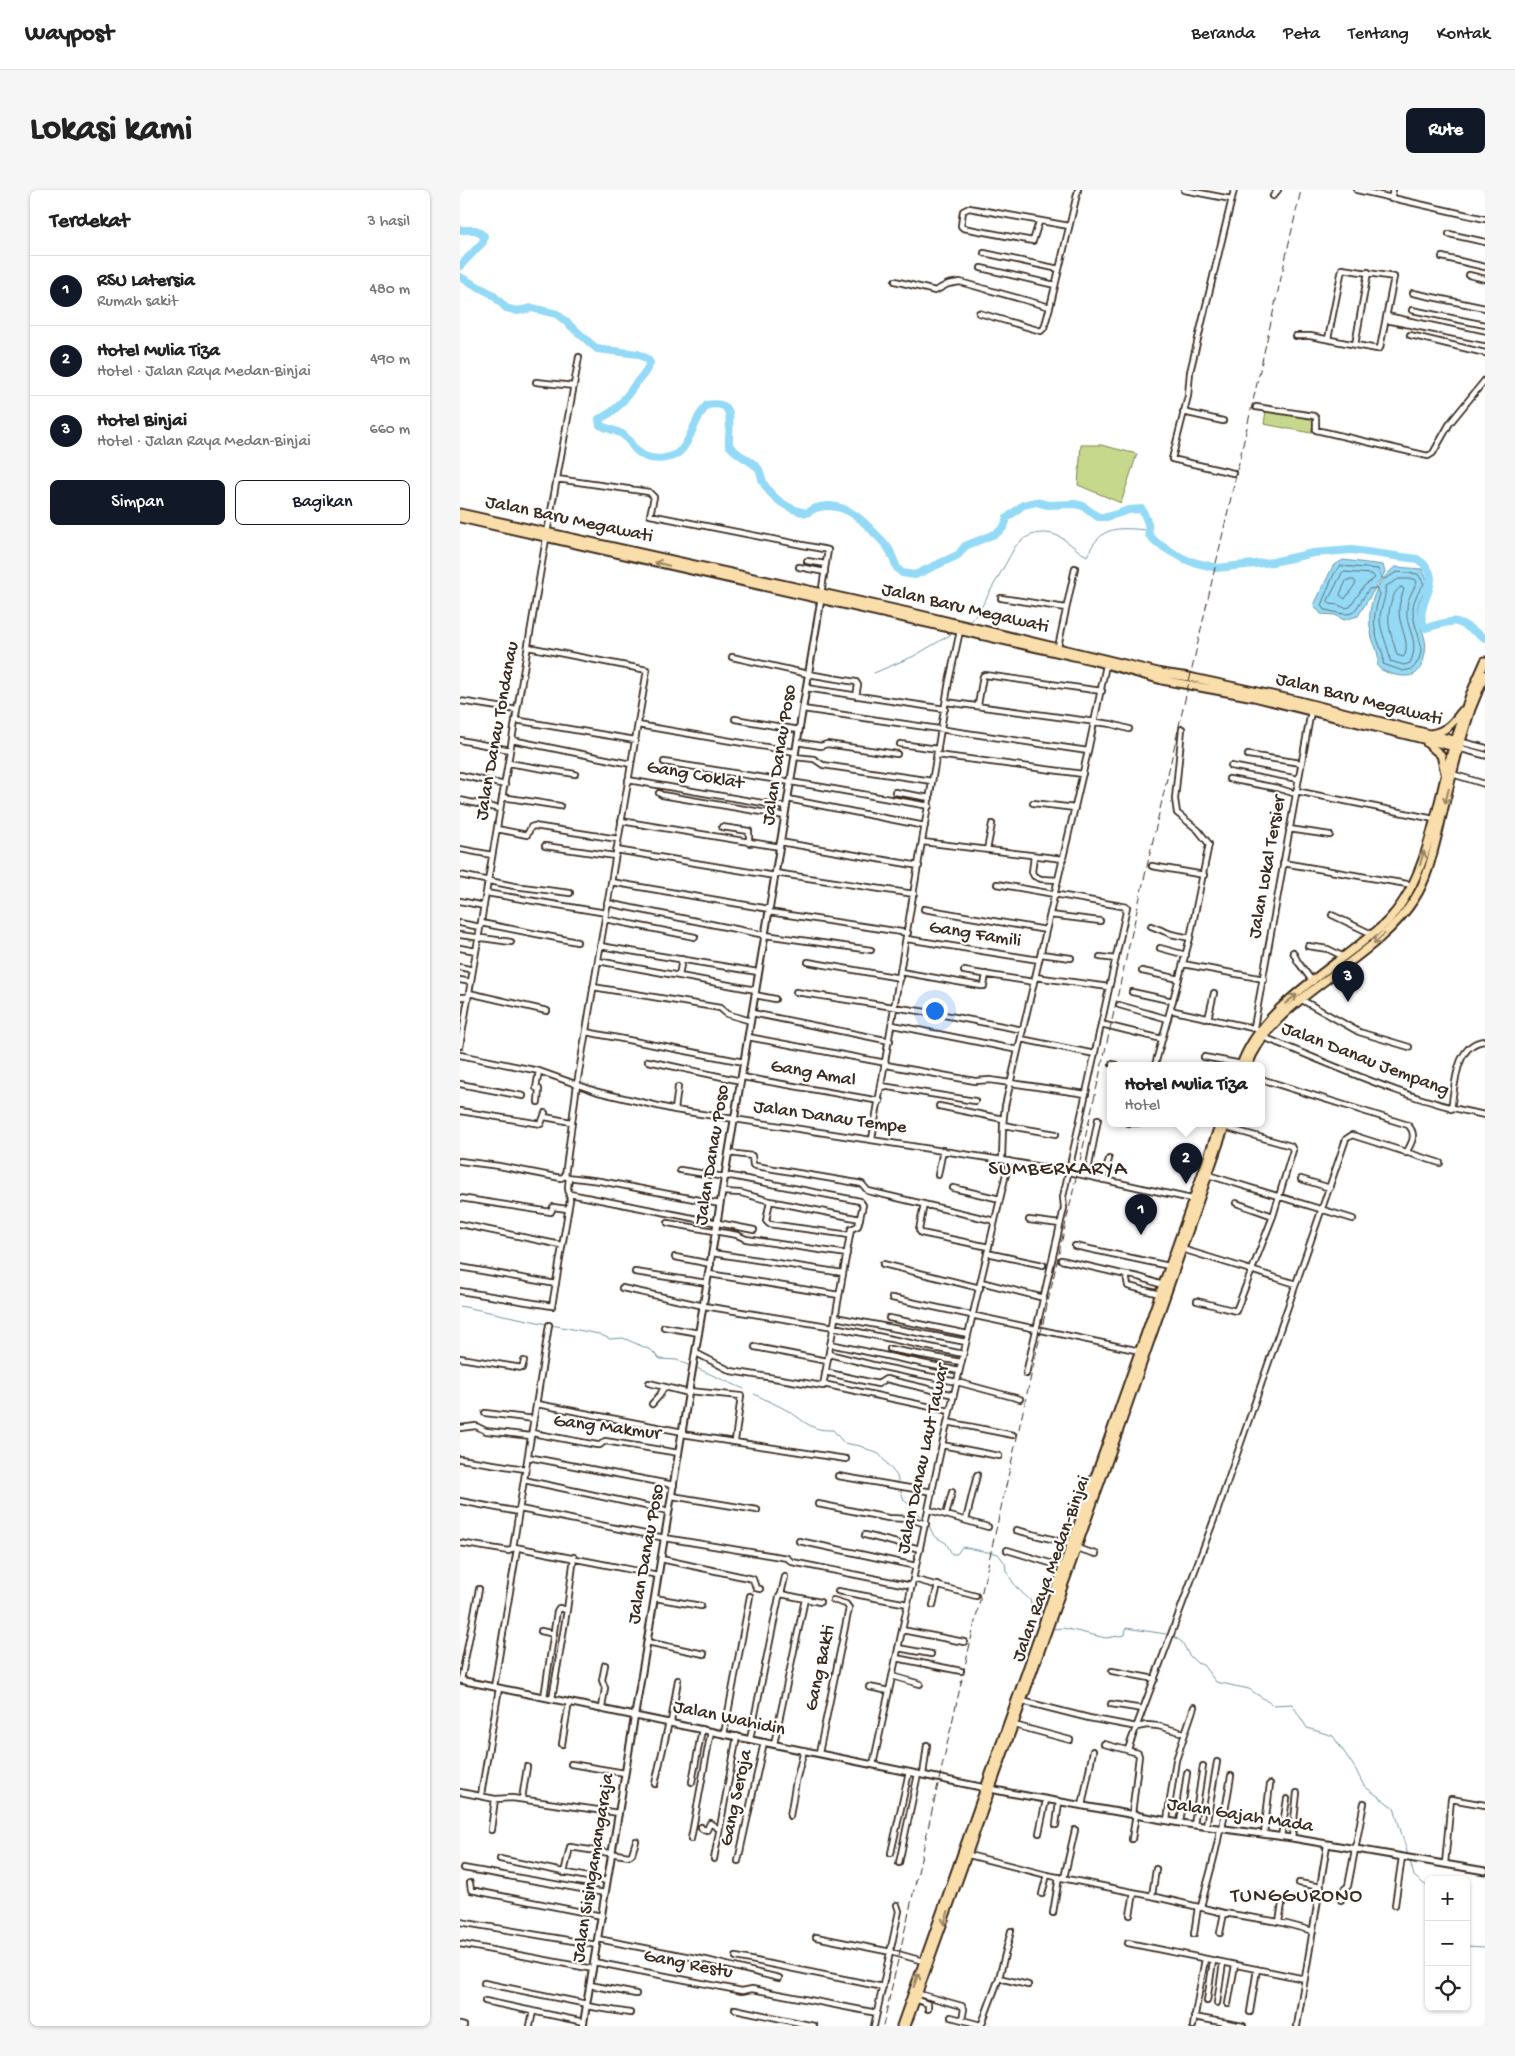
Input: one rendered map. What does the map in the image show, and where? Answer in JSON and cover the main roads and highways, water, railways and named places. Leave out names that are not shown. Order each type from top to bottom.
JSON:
[{"type":"main road","name":"Jalan Baru Megawati","points":[[463,517],[917,617],[1106,664],[1162,680],[1214,688],[1308,708]]},
{"type":"main road","name":"Jalan Baru Megawati","points":[[959,628],[1058,647],[1457,744]]},
{"type":"main road","points":[[1259,1032],[1376,942],[1394,925],[1415,898],[1433,853],[1449,774],[1466,706],[1485,661]]},
{"type":"main road","points":[[1457,744],[1485,675]]},
{"type":"main road","points":[[1422,737],[1447,728],[1466,706]]},
{"type":"main road","points":[[1245,1062],[1259,1032],[1285,1004],[1391,918],[1413,886],[1449,774],[1438,752],[1422,737]]},
{"type":"main road","name":"Jalan Raya Medan-Binjai","points":[[906,2026],[918,1997],[1063,1567],[1073,1546],[1182,1249],[1196,1200],[1208,1176],[1222,1127]]},
{"type":"main road","name":"Jalan Raya Medan-Binjai","points":[[988,1789],[1014,1725],[1140,1351],[1222,1127]]},
{"type":"main road","name":"Jalan Raya Medan-Binjai","points":[[901,2026],[923,1961],[965,1854]]},
{"type":"water","points":[[1343,560],[1383,565],[1385,572],[1358,616],[1344,620],[1335,615],[1321,614],[1314,605],[1333,566]]},
{"type":"water","points":[[1395,567],[1422,569],[1429,583],[1418,607],[1426,647],[1425,656],[1419,670],[1415,674],[1406,676],[1385,672],[1378,667],[1378,657],[1372,639],[1370,624],[1371,606],[1377,588]]},
{"type":"waterway","points":[[460,230],[476,230],[484,236],[483,242],[460,266]]},
{"type":"waterway","points":[[460,277],[492,294],[506,308],[517,311],[532,308],[557,314],[597,349],[638,354],[647,359],[650,363],[647,370],[623,401],[611,413],[599,419],[600,425],[624,436],[642,455],[656,459],[676,454],[685,445],[700,414],[707,405],[717,404],[723,406],[729,415],[729,445],[735,452],[757,467],[763,482],[771,494],[782,503],[807,513],[823,506],[829,506],[838,507],[854,514],[886,545],[897,568],[902,573],[915,575],[958,555],[965,546],[997,533],[1004,527],[1007,518],[1023,505],[1036,502],[1048,505],[1075,504],[1083,506],[1098,517],[1107,517],[1129,510],[1142,509],[1148,523],[1149,535],[1157,543],[1189,561],[1217,568],[1273,562],[1313,553],[1352,550],[1417,559],[1427,567],[1431,575],[1422,610],[1422,619],[1426,628],[1446,622],[1458,622],[1485,638]]},
{"type":"waterway","points":[[967,624],[978,613],[1015,547],[1025,538],[1038,533],[1052,534],[1065,540],[1087,556],[1099,538],[1112,530],[1148,530]]},
{"type":"waterway","points":[[874,673],[914,656],[955,632]]},
{"type":"waterway","points":[[460,1306],[547,1324]]},
{"type":"waterway","points":[[551,1325],[599,1334],[610,1339],[623,1338],[651,1350],[660,1359],[677,1360],[690,1366]]},
{"type":"waterway","points":[[694,1367],[744,1389]]},
{"type":"waterway","points":[[754,1394],[786,1409],[814,1427],[833,1430],[844,1443],[860,1446],[879,1454],[897,1476],[899,1484]]},
{"type":"waterway","points":[[900,1488],[904,1500],[924,1520]]},
{"type":"waterway","points":[[928,1524],[934,1536],[946,1543],[952,1554],[957,1554],[962,1547],[998,1554],[1005,1563],[1006,1571],[1016,1587],[1030,1600],[1034,1610],[1043,1614]]},
{"type":"waterway","points":[[1054,1629],[1063,1628],[1106,1638],[1125,1635],[1126,1628],[1166,1634]]},
{"type":"waterway","points":[[1173,1636],[1182,1642],[1189,1655],[1197,1663],[1203,1665],[1216,1682],[1249,1689],[1273,1705],[1292,1704],[1307,1728],[1333,1736],[1355,1768],[1364,1786],[1394,1808],[1408,1855]]},
{"type":"waterway","points":[[1410,1861],[1414,1876],[1425,1885]]},
{"type":"waterway","points":[[1470,1946],[1485,1947]]},
{"type":"railway","points":[[883,2026],[1301,190]]},
{"type":"place","name":"Hotel Binjai","points":[[1348,1002]]},
{"type":"place","name":"Hotel Mulia Tiza","points":[[1186,1184]]},
{"type":"place","name":"RSU Latersia","points":[[1141,1235]]},
{"type":"district","name":"SUMBERKARYA","points":[[1058,1170]]},
{"type":"district","name":"TUNGGURONO","points":[[1297,1897]]}]
